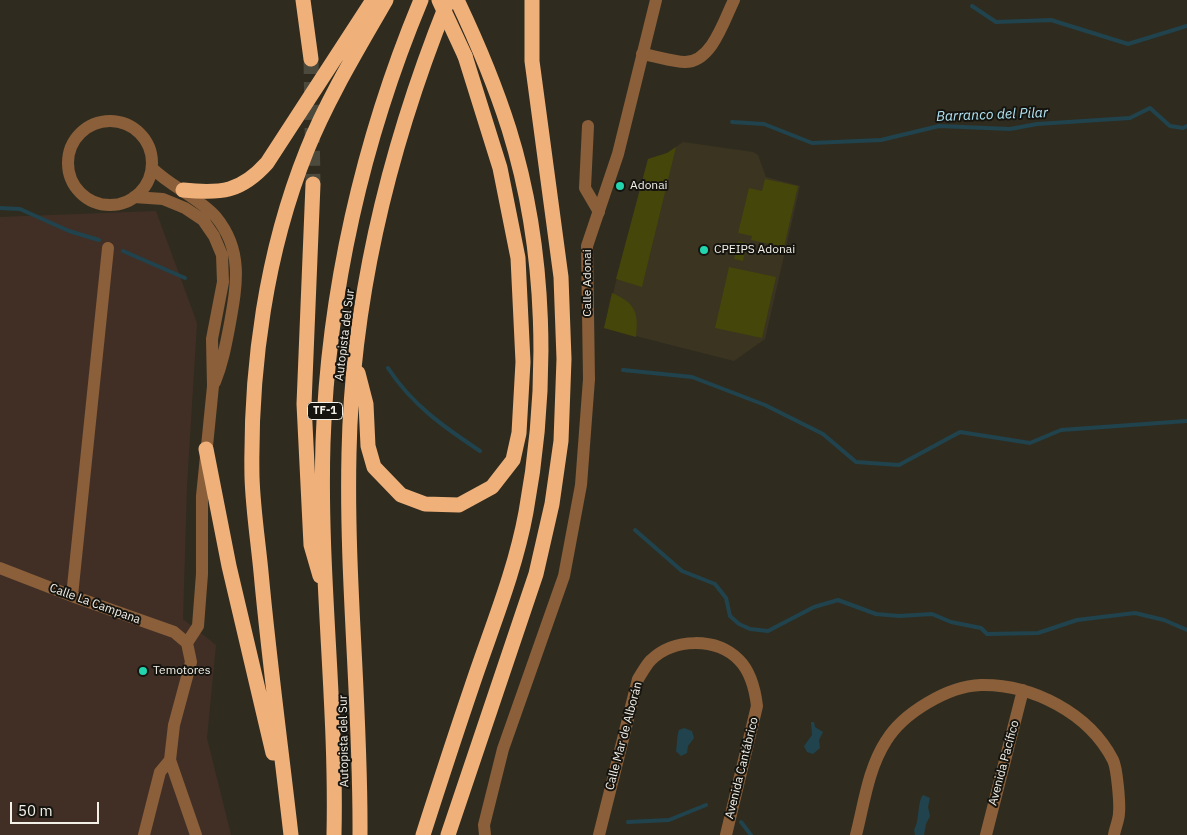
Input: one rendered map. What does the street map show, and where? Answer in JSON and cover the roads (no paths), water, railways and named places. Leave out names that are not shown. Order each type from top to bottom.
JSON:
[{"type":"highway","points":[[303,0],[311,59]]},
{"type":"highway","points":[[183,190],[225,191],[240,186],[254,177],[267,163],[373,0]]},
{"type":"highway","points":[[291,835],[264,610],[252,479],[254,380],[267,292],[285,215],[304,159],[328,105],[386,0]]},
{"type":"highway","name":"Autopista del Sur","points":[[334,835],[335,798],[326,595],[323,444],[327,384],[341,271],[366,162],[400,52],[421,0]]},
{"type":"highway","points":[[354,360],[366,404],[368,446],[374,467],[401,496],[425,504],[459,505],[492,487],[513,460],[519,433],[523,362],[518,258],[500,168],[465,56],[439,0]]},
{"type":"highway","name":"Autopista del Sur","points":[[360,835],[358,708],[348,513],[354,360],[378,220],[395,152],[432,41],[448,0]]},
{"type":"highway","points":[[423,835],[501,605],[525,514],[536,442],[541,369],[540,308],[526,199],[509,130],[476,42],[457,0]]},
{"type":"highway","points":[[448,835],[536,574],[552,504],[561,442],[564,359],[561,277],[532,61],[532,0]]},
{"type":"highway","points":[[313,184],[304,404],[311,545],[326,595]]},
{"type":"highway","points":[[206,449],[229,566],[291,835]]},
{"type":"street","name":"Calle Adonai","points":[[485,835],[484,825],[503,749],[564,576],[581,484],[589,379],[587,246],[618,154],[656,0]]},
{"type":"street","points":[[642,54],[685,62],[698,60],[708,51],[734,0]]},
{"type":"street","points":[[134,198],[146,185],[152,168],[150,149],[141,133],[125,123],[106,120],[88,127],[74,140],[68,158],[70,177],[81,193],[97,203],[116,204],[134,198],[163,199],[185,208],[203,220],[214,236],[222,255],[223,282],[212,339],[213,386],[202,496],[202,574],[198,626],[188,643],[192,662],[174,725],[170,760],[196,835]]},
{"type":"street","points":[[588,126],[585,156],[585,188],[599,212]]},
{"type":"street","points":[[152,168],[183,190],[215,217],[227,235],[235,255],[238,281],[223,361],[213,386]]},
{"type":"street","points":[[72,596],[108,248]]},
{"type":"street","name":"Calle La Campana","points":[[0,568],[174,632],[188,643]]},
{"type":"street","name":"Avenida Cantábrico","points":[[669,648],[688,643],[706,644],[724,649],[739,660],[755,687],[757,706],[726,835]]},
{"type":"street","name":"Calle Mar de Alborán","points":[[600,835],[638,679],[650,660],[669,648]]},
{"type":"street","points":[[856,835],[878,755],[894,730],[910,714],[945,694],[980,685],[1023,690],[1053,702],[1085,723],[1114,761],[1119,813],[1114,835]]},
{"type":"street","name":"Avenida Pacífico","points":[[986,835],[1023,690]]},
{"type":"street","points":[[144,835],[160,772],[170,760]]},
{"type":"water","points":[[811,722],[814,722],[815,727],[823,732],[819,740],[820,748],[813,754],[807,752],[804,746],[812,735]]},
{"type":"water","points":[[684,728],[692,731],[694,738],[688,746],[687,753],[681,756],[676,751],[677,737],[679,730]]},
{"type":"water","points":[[923,795],[930,798],[928,807],[930,816],[924,835],[915,835],[914,830]]},
{"type":"waterway","points":[[972,6],[996,22],[1051,20],[1128,44],[1187,26]]},
{"type":"waterway","name":"Barranco del Pilar","points":[[732,122],[764,124],[812,143],[881,140],[939,126],[1010,129],[1037,124],[1130,118],[1150,108],[1170,126],[1183,128],[1187,126]]},
{"type":"waterway","points":[[0,208],[20,209],[69,231],[99,240]]},
{"type":"waterway","points":[[123,251],[185,278]]},
{"type":"waterway","points":[[388,368],[418,404],[441,424],[480,451]]},
{"type":"waterway","points":[[623,370],[692,377],[765,405],[823,434],[856,462],[899,465],[960,432],[1030,443],[1061,430],[1187,421]]},
{"type":"waterway","points":[[635,530],[682,571],[715,584],[726,598],[730,616],[739,624],[750,629],[768,631],[814,607],[838,600],[876,614],[899,616],[932,614],[951,622],[981,628],[987,634],[1038,633],[1077,620],[1135,613],[1164,620],[1187,630]]},
{"type":"waterway","points":[[628,822],[669,820],[706,805]]},
{"type":"waterway","points":[[741,822],[751,835]]},
{"type":"tunnel","points":[[311,59],[313,184]]},
{"type":"place","name":"Adonai","points":[[620,186]]},
{"type":"place","name":"CPEIPS Adonai","points":[[704,250]]},
{"type":"place","name":"Temotores","points":[[143,671]]}]
